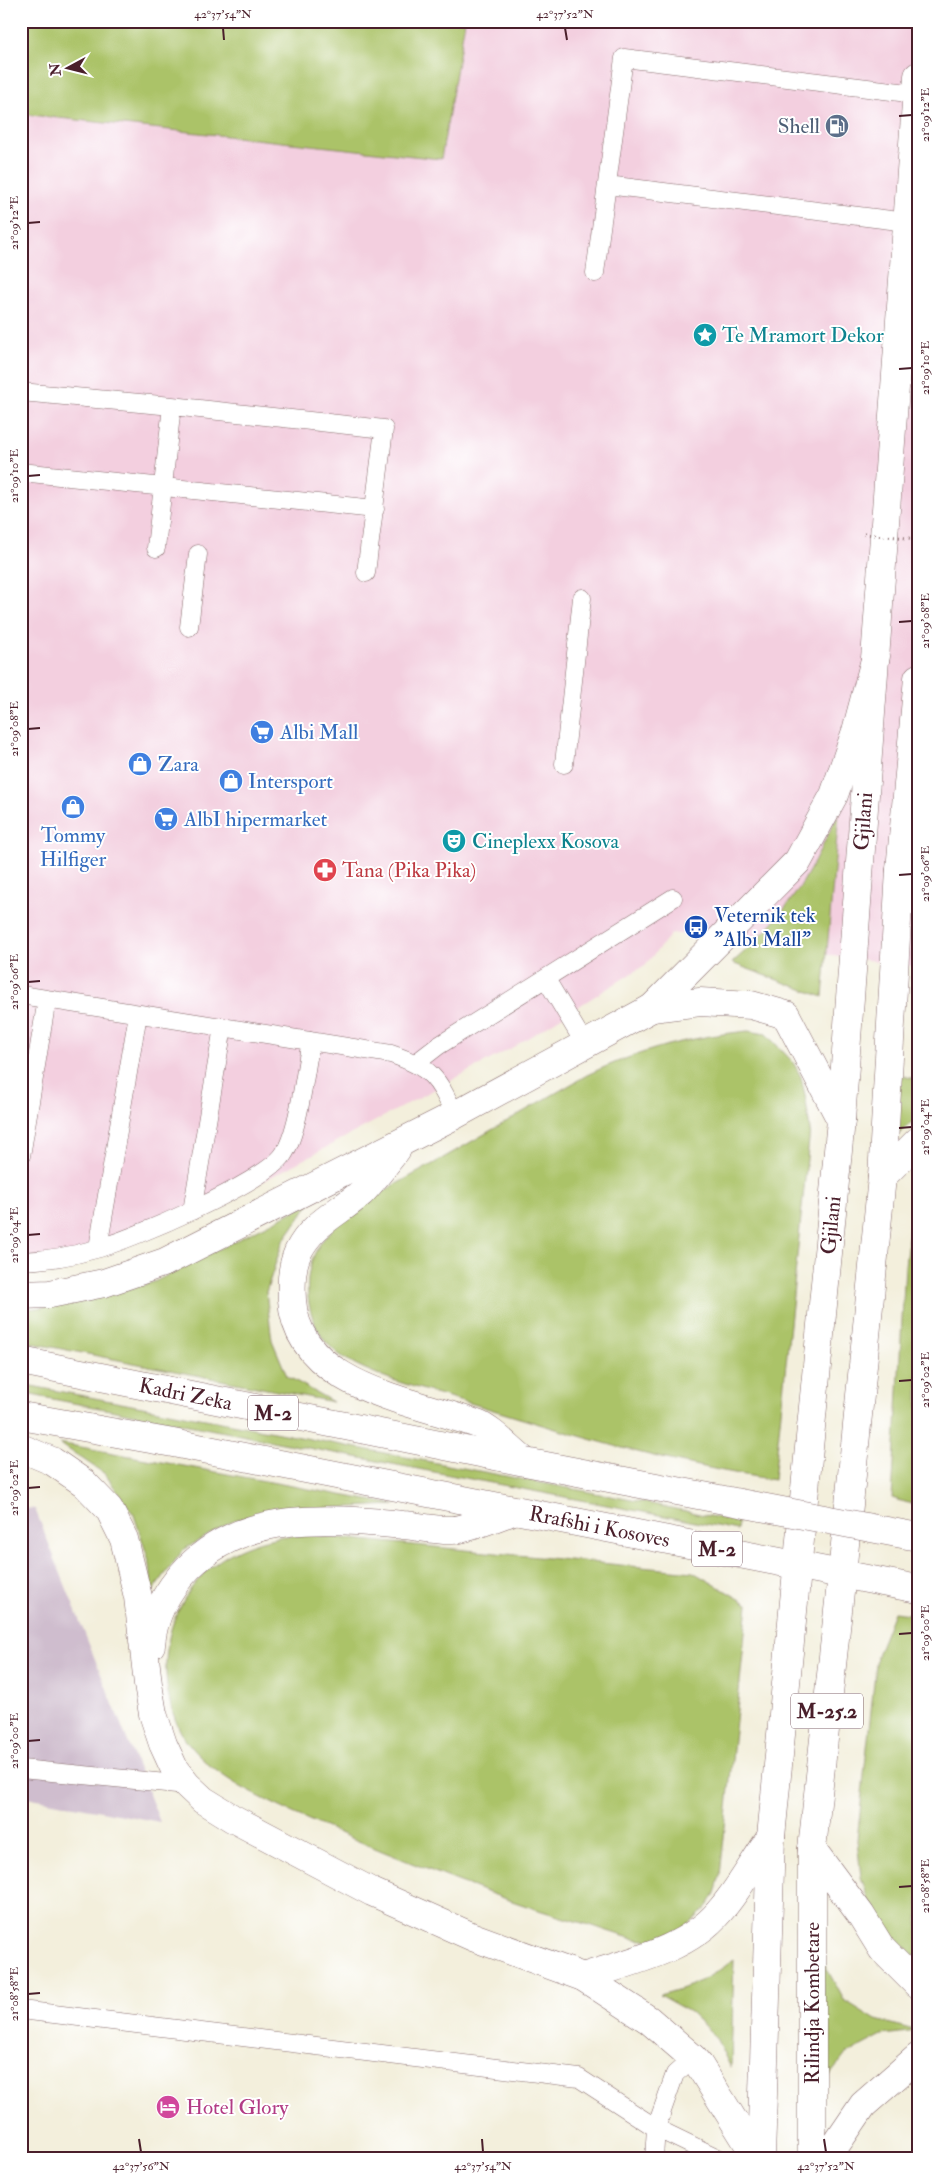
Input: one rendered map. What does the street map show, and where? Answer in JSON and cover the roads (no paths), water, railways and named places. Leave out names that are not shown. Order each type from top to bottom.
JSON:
[{"type":"main road","name":"Gjilani","points":[[798,1565],[841,1120],[917,85]]},
{"type":"main road","points":[[21,1295],[50,1294],[104,1283],[166,1262],[455,1115],[586,1046],[652,1008],[798,861],[834,795],[856,731],[876,656]]},
{"type":"main road","name":"Gjilani","points":[[842,1574],[882,1177],[900,870],[914,768],[918,678]]},
{"type":"main road","points":[[900,870],[918,902]]},
{"type":"main road","points":[[652,1008],[708,1003],[751,1005],[786,1015],[841,1120]]},
{"type":"main road","points":[[405,1141],[361,1192],[330,1214],[312,1230],[298,1252],[292,1269],[291,1285],[296,1323],[303,1340],[315,1355],[342,1374],[405,1402],[480,1425],[525,1462]]},
{"type":"main road","points":[[882,1177],[918,1141]]},
{"type":"main road","name":"Kadri Zeka","points":[[21,1361],[525,1462]]},
{"type":"main road","name":"M-2","points":[[21,1416],[173,1443],[517,1510]]},
{"type":"main road","points":[[21,1448],[52,1461],[84,1483],[109,1509],[124,1539],[132,1565],[138,1597],[153,1714],[163,1744],[175,1770],[187,1786],[203,1800],[232,1818],[372,1892],[474,1937],[583,1977],[649,2020],[693,2058],[713,2085],[757,2158]]},
{"type":"main road","name":"M-2","points":[[525,1462],[918,1537]]},
{"type":"main road","points":[[148,1684],[152,1629],[157,1613],[181,1575],[195,1561],[234,1535],[260,1526],[327,1520],[364,1521],[453,1530],[517,1510]]},
{"type":"main road","name":"Rrafshi i Kosoves","points":[[517,1510],[918,1589]]},
{"type":"main road","points":[[761,2158],[771,1837],[798,1565]]},
{"type":"main road","name":"M-25.2","points":[[812,1849],[842,1574]]},
{"type":"main road","points":[[583,1977],[682,1942],[704,1927],[720,1912],[771,1837]]},
{"type":"main road","points":[[812,1849],[861,1915],[882,1949],[918,1985]]},
{"type":"main road","name":"Rilindja Kombetare","points":[[812,1849],[812,2158]]},
{"type":"main road","points":[[827,2158],[863,2105],[918,2057]]},
{"type":"lane","points":[[595,272],[624,58],[917,85]]},
{"type":"lane","points":[[607,185],[907,222]]},
{"type":"lane","points":[[21,392],[384,429],[366,573]]},
{"type":"lane","points":[[156,548],[172,406]]},
{"type":"lane","points":[[21,472],[375,509]]},
{"type":"lane","points":[[189,627],[198,554]]},
{"type":"lane","points":[[564,764],[582,598]]},
{"type":"lane","points":[[416,1063],[438,1046],[673,898]]},
{"type":"lane","points":[[546,979],[586,1046]]},
{"type":"lane","points":[[21,995],[391,1054],[416,1063],[430,1072],[442,1086],[455,1115]]},
{"type":"lane","points":[[21,1156],[48,999]]},
{"type":"lane","points":[[98,1248],[138,1014]]},
{"type":"lane","points":[[192,1211],[223,1027]]},
{"type":"lane","points":[[21,1261],[65,1257],[98,1248],[192,1211],[264,1172],[282,1157],[291,1140],[311,1041]]},
{"type":"lane","points":[[21,1769],[187,1786]]},
{"type":"lane","points":[[21,2010],[579,2078],[656,2128],[718,2158]]},
{"type":"lane","points":[[654,2158],[656,2128],[675,2074],[693,2058]]},
{"type":"place","name":"Shell","points":[[837,126]]},
{"type":"place","name":"Te Mramort Dekor","points":[[705,335]]},
{"type":"place","name":"Albi Mall","points":[[262,732]]},
{"type":"place","name":"Zara","points":[[140,764]]},
{"type":"place","name":"Intersport","points":[[231,781]]},
{"type":"place","name":"Tommy Hilfiger","points":[[73,807]]},
{"type":"place","name":"AlbI hipermarket","points":[[166,819]]},
{"type":"place","name":"Cineplexx Kosova","points":[[454,841]]},
{"type":"place","name":"Tana (Pika Pika)","points":[[325,870]]},
{"type":"place","name":"Veternik tek \"Albi Mall\"","points":[[696,927]]},
{"type":"place","name":"Hotel Glory","points":[[168,2107]]}]
